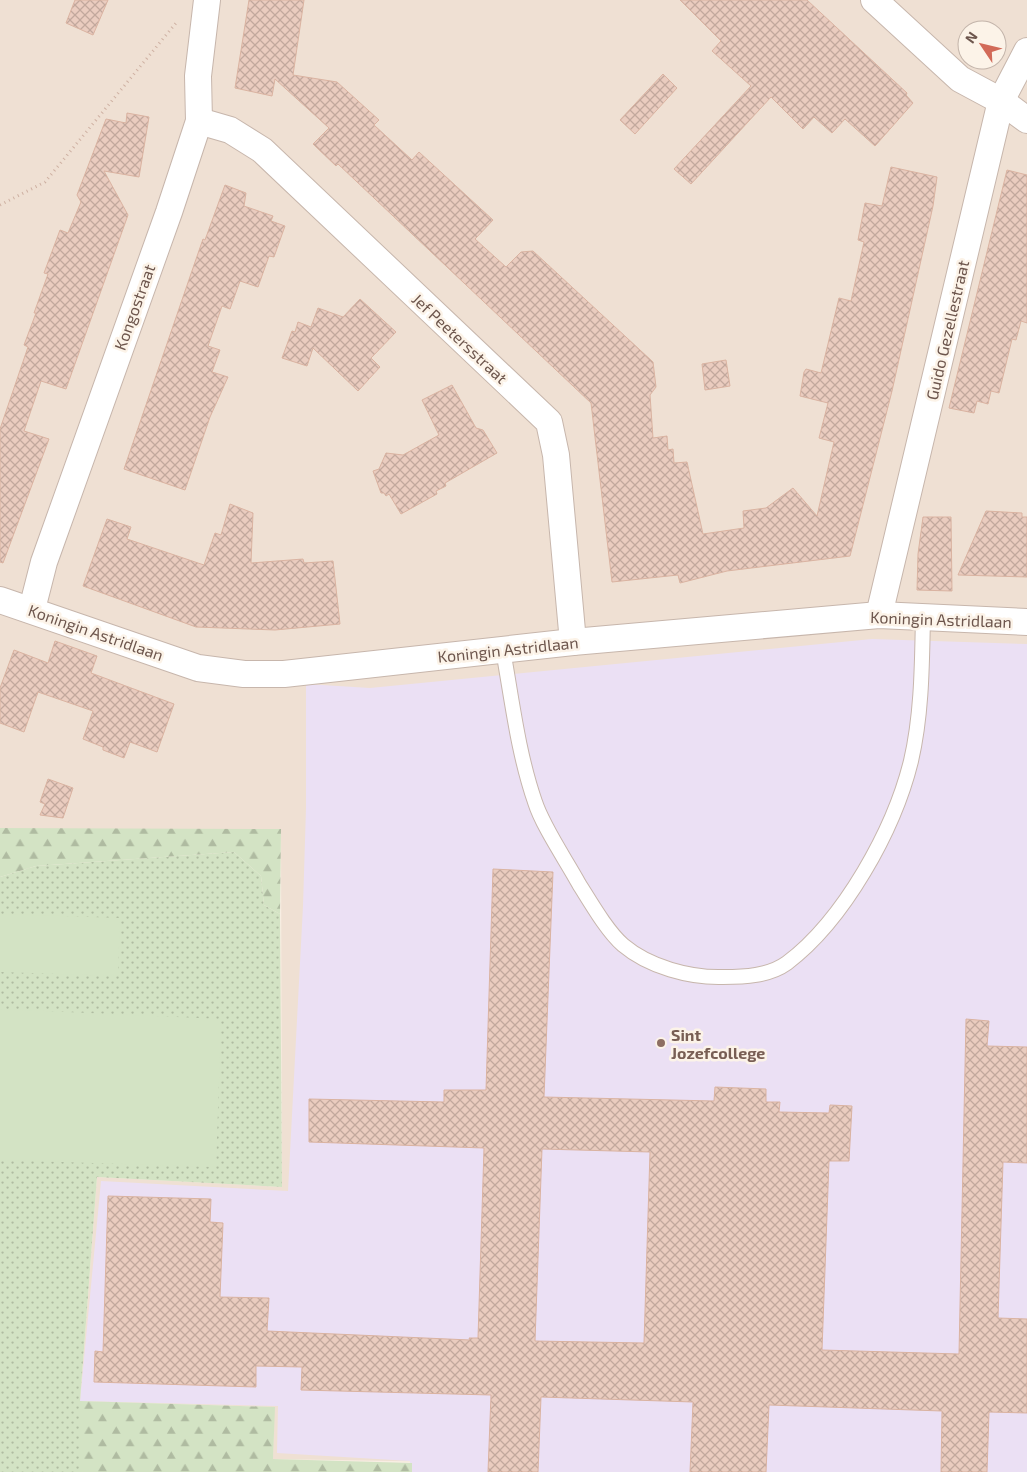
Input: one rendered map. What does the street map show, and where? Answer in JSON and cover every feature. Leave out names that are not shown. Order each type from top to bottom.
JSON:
[{"type":"street","points":[[874,0],[960,78],[1001,101],[1027,120]]},
{"type":"street","name":"Kongostraat","points":[[32,609],[44,562],[169,212],[199,121],[198,76],[206,4]]},
{"type":"street","name":"Guido Gezellestraat","points":[[880,614],[1001,101],[1027,51]]},
{"type":"street","name":"Jef Peetersstraat","points":[[199,121],[230,130],[262,150],[549,422],[556,456],[573,642]]},
{"type":"street","name":"Koningin Astridlaan","points":[[0,600],[32,609],[198,668],[244,674],[284,674],[573,642],[880,614],[1027,622]]},
{"type":"lane","points":[[503,650],[519,737],[535,804],[593,907],[623,945],[655,964],[702,978],[750,977],[786,964],[821,930],[853,890],[888,829],[911,761],[921,682],[923,615]]},
{"type":"path","points":[[0,205],[45,182],[179,19],[206,4]]},
{"type":"shaded area","points":[[0,0],[1027,0],[1027,1472],[273,1459],[274,1407],[80,1401],[97,1177],[282,1187],[281,830],[0,829]]},
{"type":"shaded area","name":"Sint Jozefcollege","points":[[872,639],[1027,644],[1027,1472],[411,1472],[410,1461],[277,1453],[278,1406],[80,1401],[101,1181],[288,1191],[303,906],[306,808],[306,684],[370,688]]},
{"type":"green space","points":[[0,828],[281,829],[280,914],[264,905],[261,876],[234,852],[36,866],[0,877]]},
{"type":"green space","points":[[234,852],[261,876],[264,905],[280,914],[282,1187],[97,1177],[80,1401],[80,1472],[0,1472],[0,877],[36,866]]},
{"type":"green space","points":[[0,914],[120,918],[118,976],[0,972]]},
{"type":"green space","points":[[0,1009],[221,1019],[216,1167],[0,1160]]},
{"type":"green space","points":[[80,1401],[275,1407],[273,1459],[412,1463],[412,1472],[80,1472]]},
{"type":"building","points":[[75,0],[108,0],[93,35],[66,23]]},
{"type":"building","points":[[249,0],[304,0],[293,75],[337,82],[379,120],[374,125],[412,160],[419,152],[493,220],[475,239],[506,267],[521,252],[533,251],[653,362],[656,387],[650,395],[653,438],[667,436],[668,450],[673,449],[674,463],[687,462],[703,534],[744,528],[743,511],[766,508],[793,488],[817,516],[834,442],[819,438],[828,403],[800,396],[804,372],[806,369],[821,373],[839,298],[851,301],[864,242],[858,240],[865,203],[882,206],[891,167],[937,177],[933,206],[892,391],[850,556],[727,571],[680,583],[678,575],[612,582],[591,403],[338,164],[336,166],[313,144],[329,128],[275,79],[272,96],[235,88]]},
{"type":"building","points":[[680,0],[807,0],[907,93],[906,95],[913,103],[875,146],[845,119],[832,133],[814,117],[803,129],[771,97],[691,184],[674,169],[751,86],[712,51],[721,41]]},
{"type":"building","points":[[663,74],[677,88],[635,134],[620,120]]},
{"type":"building","points":[[127,113],[149,117],[139,177],[104,171],[128,215],[66,389],[41,381],[24,431],[49,439],[3,563],[0,562],[0,429],[28,347],[24,345],[48,274],[44,273],[60,230],[68,233],[81,202],[77,195],[106,119],[126,123]]},
{"type":"building","points":[[1007,170],[1027,175],[1027,323],[1021,321],[1016,340],[1012,339],[999,393],[991,391],[988,404],[977,401],[974,413],[949,408]]},
{"type":"building","points":[[225,185],[246,193],[244,206],[273,216],[271,221],[285,226],[274,257],[269,256],[258,287],[240,281],[230,309],[222,306],[208,346],[220,350],[212,372],[228,377],[210,417],[185,490],[124,469],[203,239],[205,240]]},
{"type":"building","points":[[360,299],[396,332],[371,358],[380,367],[358,391],[313,348],[307,366],[282,358],[292,331],[295,332],[298,322],[311,327],[318,308],[343,317]]},
{"type":"building","points":[[726,360],[730,386],[705,390],[702,364]]},
{"type":"building","points":[[452,385],[476,428],[483,430],[497,453],[445,483],[446,486],[436,491],[437,494],[401,514],[389,494],[386,496],[384,493],[381,493],[373,471],[379,469],[386,453],[403,455],[439,435],[422,400]]},
{"type":"building","points":[[230,504],[253,513],[251,563],[303,559],[304,563],[333,561],[340,624],[275,630],[196,627],[83,586],[107,519],[131,527],[127,539],[204,565],[215,533],[221,535]]},
{"type":"building","points":[[986,511],[1022,513],[1022,517],[1027,517],[1027,577],[958,575]]},
{"type":"building","points":[[923,517],[951,517],[952,591],[917,590],[918,554]]},
{"type":"building","points":[[55,641],[97,656],[91,673],[174,704],[157,752],[130,742],[124,758],[103,750],[103,747],[83,739],[93,711],[38,692],[24,732],[0,723],[0,688],[14,650],[48,663]]},
{"type":"building","points":[[48,779],[73,788],[63,818],[40,815],[45,804],[40,802]]},
{"type":"building","points":[[493,869],[553,872],[544,1097],[714,1101],[715,1087],[766,1089],[766,1102],[780,1102],[779,1112],[829,1113],[830,1105],[852,1106],[849,1161],[829,1161],[822,1350],[959,1354],[966,1019],[989,1021],[987,1046],[1027,1047],[1027,1163],[1003,1162],[998,1318],[1027,1319],[1027,1413],[989,1412],[987,1472],[941,1472],[942,1411],[769,1405],[766,1472],[690,1472],[693,1402],[541,1397],[538,1472],[488,1472],[491,1395],[301,1390],[302,1367],[256,1366],[256,1387],[94,1382],[95,1351],[103,1352],[108,1196],[211,1199],[210,1222],[223,1223],[220,1297],[269,1298],[267,1331],[470,1340],[469,1338],[478,1338],[484,1148],[309,1142],[309,1099],[444,1102],[444,1090],[486,1090]],"holes":[[[542,1149],[650,1152],[644,1343],[535,1341]]]},
{"type":"place","name":"Sint Jozefcollege","points":[[661,1043]]}]
